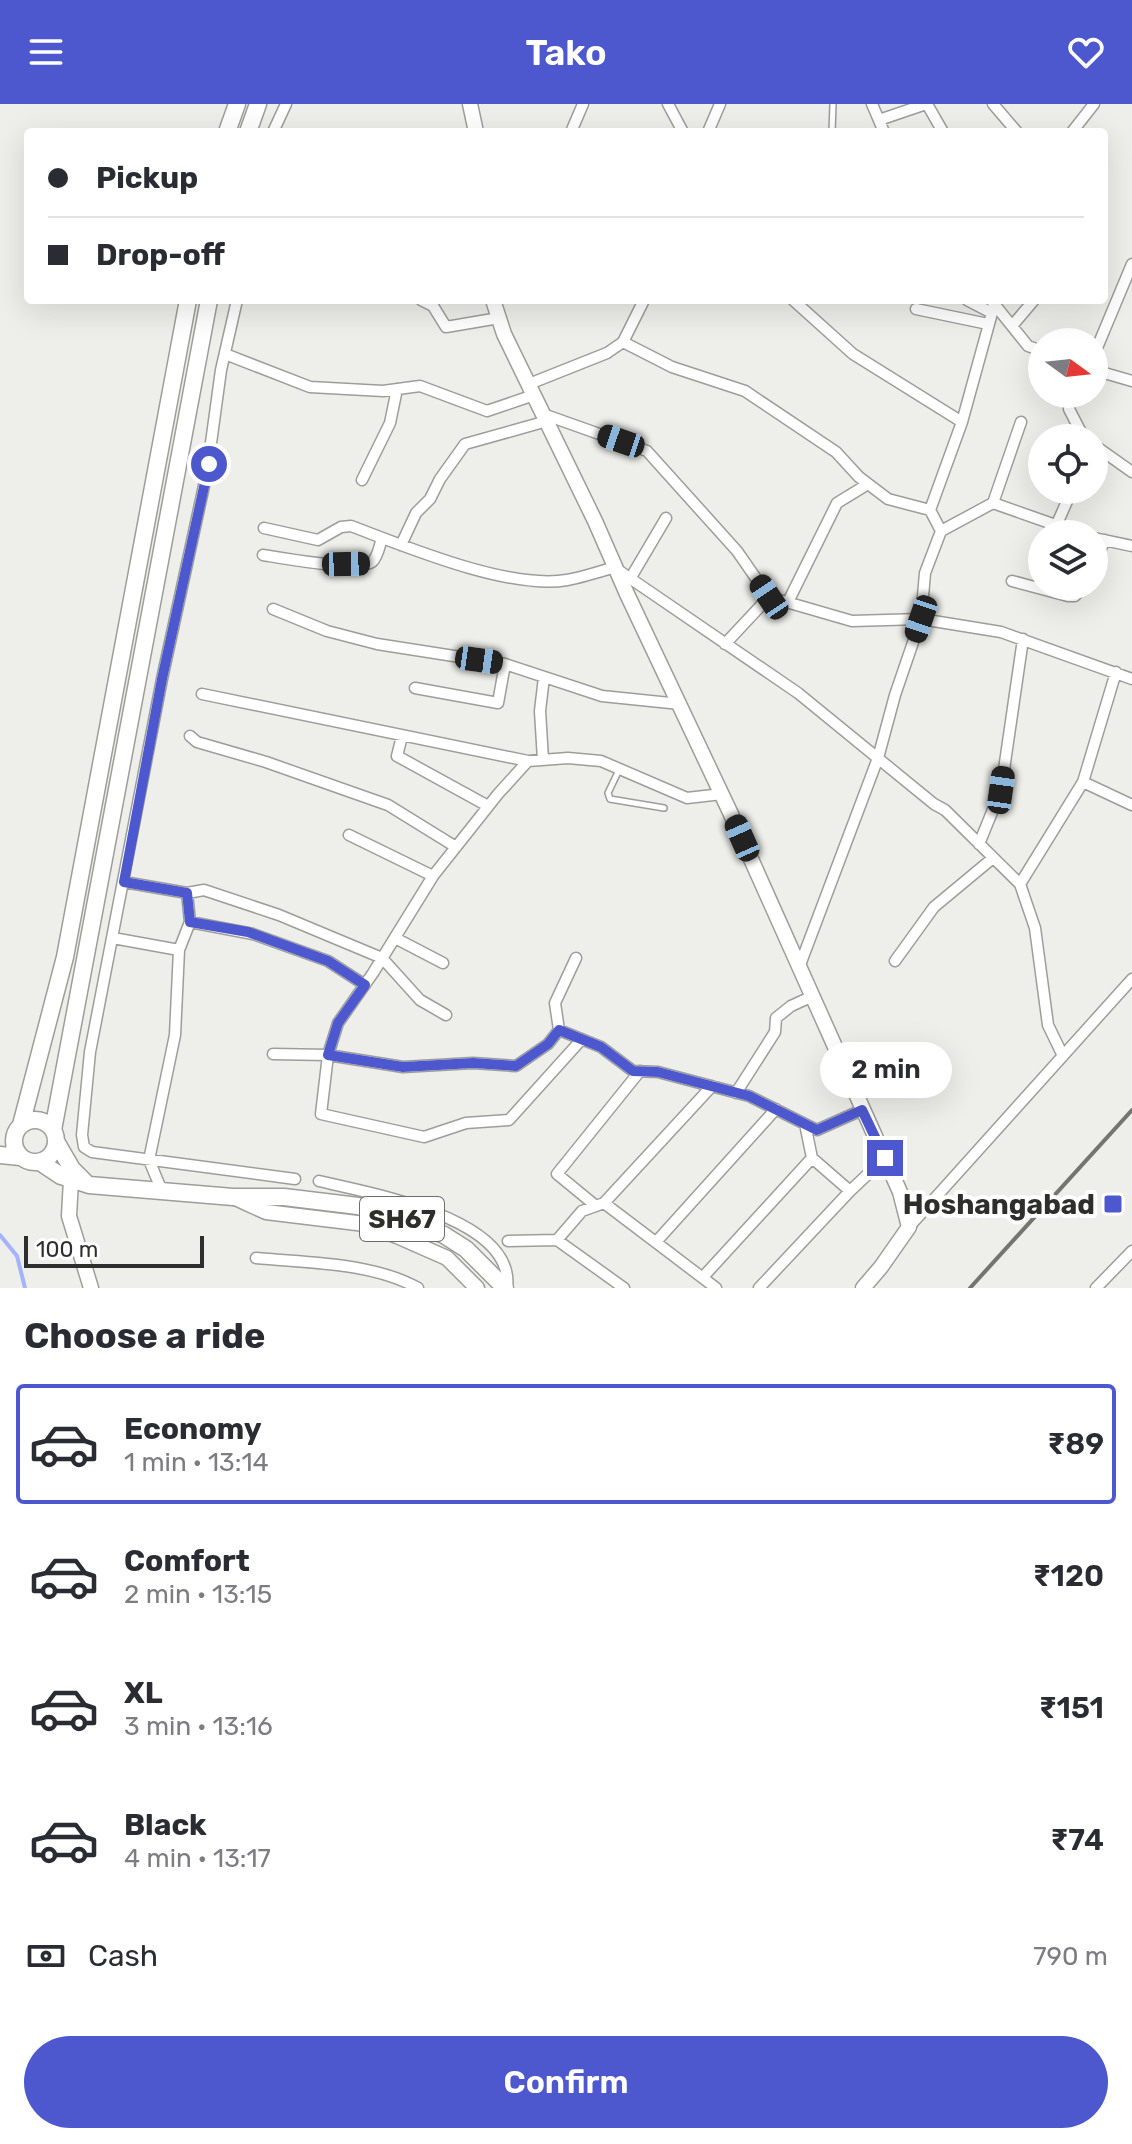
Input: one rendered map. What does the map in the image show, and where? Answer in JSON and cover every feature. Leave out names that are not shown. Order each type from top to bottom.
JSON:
[{"type":"main road","points":[[228,128],[237,104]]},
{"type":"main road","points":[[249,128],[258,104]]},
{"type":"main road","points":[[470,104],[475,128]]},
{"type":"main road","points":[[20,1157],[12,1134],[65,957],[187,304]]},
{"type":"main road","points":[[0,1155],[40,1162],[53,1154],[208,304]]},
{"type":"main road","points":[[494,304],[722,794],[900,1192],[909,1227],[863,1288]]},
{"type":"main road","points":[[12,1134],[39,1120],[55,1136],[72,1169],[89,1185]]},
{"type":"main road","name":"SH67","points":[[40,1162],[71,1180],[89,1185],[233,1197],[284,1197],[358,1206],[410,1221],[444,1235],[466,1249],[504,1286]]},
{"type":"main road","points":[[71,1180],[69,1216],[91,1288]]},
{"type":"main road","points":[[233,1197],[266,1212],[365,1224],[447,1258],[477,1288]]},
{"type":"street","points":[[275,128],[286,104]]},
{"type":"street","points":[[573,128],[583,104]]},
{"type":"street","points":[[668,104],[681,128]]},
{"type":"street","points":[[710,128],[720,104]]},
{"type":"street","points":[[872,104],[882,128]]},
{"type":"street","points":[[879,120],[926,104],[941,128]]},
{"type":"street","points":[[993,104],[1014,128]]},
{"type":"street","points":[[1075,128],[1094,104]]},
{"type":"street","points":[[1105,328],[1132,264]]},
{"type":"street","points":[[236,304],[225,354],[207,472],[162,679],[90,1052],[82,1140],[84,1147],[92,1152],[295,1179]]},
{"type":"street","points":[[429,304],[446,327],[499,318]]},
{"type":"street","points":[[225,354],[310,387],[383,391],[420,386],[487,411],[607,353],[623,342],[642,304]]},
{"type":"street","points":[[797,304],[853,354],[962,422]]},
{"type":"street","points":[[1012,326],[1031,304]]},
{"type":"street","points":[[941,531],[930,510],[962,422],[993,306]]},
{"type":"street","points":[[993,306],[1028,346]]},
{"type":"street","points":[[916,309],[988,324]]},
{"type":"street","points":[[623,342],[672,367],[745,391],[836,452],[888,499],[930,510]]},
{"type":"street","points":[[1108,374],[1132,381]]},
{"type":"street","points":[[362,480],[390,423],[397,389]]},
{"type":"street","points":[[401,545],[416,513],[428,502],[465,444],[545,417],[647,451],[737,551],[769,597],[852,621],[921,619],[1001,632],[1132,679]]},
{"type":"street","points":[[800,965],[878,758],[921,619],[925,573],[941,531],[993,503],[1021,422]]},
{"type":"street","points":[[1108,455],[1132,472]]},
{"type":"street","points":[[788,602],[837,503],[868,484]]},
{"type":"street","points":[[993,503],[1040,520]]},
{"type":"street","points":[[630,579],[666,518]]},
{"type":"street","points":[[264,528],[318,540],[346,525],[437,558],[520,580],[565,581],[616,568],[798,693],[945,810],[1020,884],[1035,928],[1048,1025],[1063,1056]]},
{"type":"street","points":[[263,555],[318,565],[366,563],[375,558],[382,538]]},
{"type":"street","points":[[1108,541],[1132,546]]},
{"type":"street","points":[[1012,581],[1028,585]]},
{"type":"street","points":[[725,644],[769,597]]},
{"type":"street","points":[[273,609],[327,631],[377,644],[505,664],[602,696],[680,704]]},
{"type":"street","points":[[979,844],[1001,790],[1023,639]]},
{"type":"street","points":[[415,688],[498,703],[505,664]]},
{"type":"street","points":[[1020,884],[1083,782],[1116,672]]},
{"type":"street","points":[[543,760],[540,711],[544,677]]},
{"type":"street","points":[[202,694],[528,761],[568,758],[601,761],[687,798],[722,794]]},
{"type":"street","points":[[190,736],[197,742],[266,762],[388,805],[456,847]]},
{"type":"street","points":[[402,736],[397,756],[488,806]]},
{"type":"street","points":[[528,761],[433,876],[338,1023],[328,1055],[321,1114],[424,1137],[466,1123],[509,1120],[582,1039]]},
{"type":"street","points":[[1083,782],[1132,805]]},
{"type":"street","points":[[349,835],[433,876]]},
{"type":"street","points":[[895,961],[934,907],[993,858]]},
{"type":"street","points":[[124,882],[187,893],[204,890],[272,912],[382,958],[420,1000],[446,1015]]},
{"type":"street","points":[[162,1191],[149,1160],[175,1035],[179,950],[190,922],[187,893]]},
{"type":"street","points":[[190,922],[248,932],[328,961],[365,985]]},
{"type":"street","points":[[113,938],[179,950]]},
{"type":"street","points":[[395,938],[443,963]]},
{"type":"street","points":[[273,1054],[328,1055],[403,1067],[473,1063],[516,1066],[548,1044],[559,1030],[555,1003],[576,958]]},
{"type":"street","points":[[909,1227],[1132,979]]},
{"type":"street","points":[[736,1093],[775,1032],[776,1018],[791,1006],[813,996]]},
{"type":"street","points":[[559,1030],[601,1047],[633,1071],[658,1072],[736,1093],[817,1130],[862,1110]]},
{"type":"street","points":[[640,1071],[557,1174],[656,1242],[716,1288]]},
{"type":"street","points":[[557,1240],[582,1211],[600,1205],[712,1086]]},
{"type":"street","points":[[656,1242],[776,1109]]},
{"type":"street","points":[[805,1124],[812,1158],[850,1191]]},
{"type":"street","points":[[703,1277],[812,1158]]},
{"type":"street","points":[[759,1288],[885,1158]]},
{"type":"street","points":[[319,1181],[419,1205],[459,1222],[483,1239],[504,1264],[504,1286]]},
{"type":"street","points":[[508,1241],[557,1240],[624,1288]]},
{"type":"street","points":[[1096,1288],[1132,1251]]},
{"type":"street","points":[[256,1258],[341,1266],[396,1278],[418,1288]]},
{"type":"lane","points":[[832,128],[833,104]]},
{"type":"lane","points":[[619,769],[608,797],[664,808]]},
{"type":"waterway","points":[[0,1235],[17,1256],[25,1288]]},
{"type":"railway","points":[[970,1288],[1132,1110]]},
{"type":"place","name":"Hoshangabad","points":[[1113,1204]]},
{"type":"route","points":[[209,464],[162,679],[124,882],[187,893],[187,918],[190,922],[248,932],[328,961],[365,985],[338,1023],[328,1055],[403,1067],[473,1063],[516,1066],[548,1044],[559,1030],[601,1047],[633,1071],[658,1072],[749,1096],[817,1130],[862,1110],[885,1158]]}]
